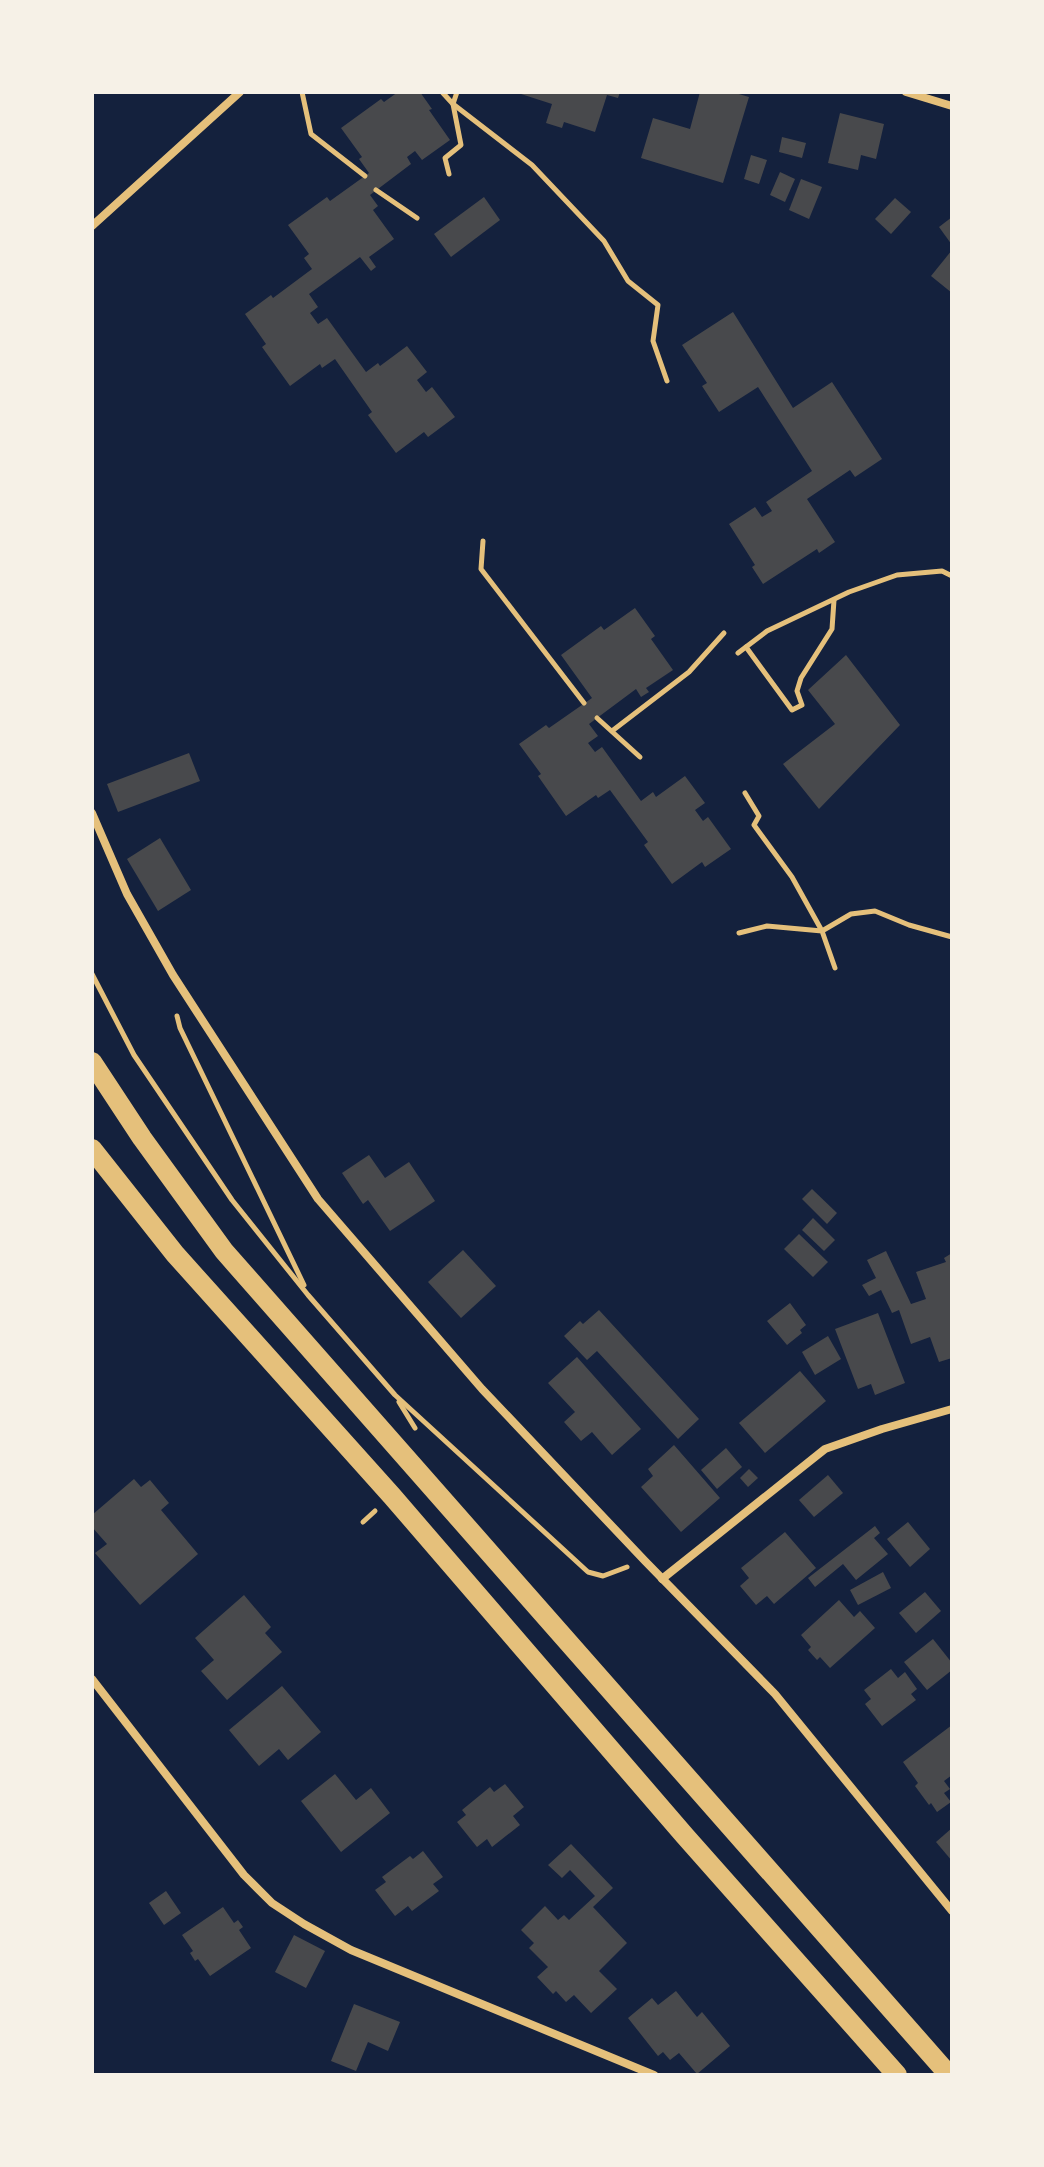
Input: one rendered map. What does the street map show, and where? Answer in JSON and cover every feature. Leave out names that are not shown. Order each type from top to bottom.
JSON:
[{"type":"main road","points":[[92,1062],[142,1138],[224,1251],[949,2075]]},
{"type":"main road","points":[[92,1149],[175,1254],[382,1485],[685,1836],[897,2075]]},
{"type":"street","points":[[92,226],[240,92]]},
{"type":"street","points":[[906,92],[952,106]]},
{"type":"street","points":[[92,813],[127,894],[173,975],[318,1199],[482,1389],[775,1694],[952,1911]]},
{"type":"street","points":[[662,1579],[825,1449],[952,1409]]},
{"type":"street","points":[[92,1679],[244,1875],[272,1903],[351,1950],[654,2075]]},
{"type":"path","points":[[302,92],[311,134],[365,176]]},
{"type":"path","points":[[442,92],[532,165],[604,241],[628,281],[658,305],[653,341],[667,381]]},
{"type":"path","points":[[449,174],[445,158],[461,145],[453,104],[457,92]]},
{"type":"path","points":[[376,190],[417,218]]},
{"type":"path","points":[[483,541],[481,569],[584,703]]},
{"type":"path","points":[[738,653],[767,631],[834,599],[897,575],[942,571],[952,576]]},
{"type":"path","points":[[746,647],[792,710],[802,705],[797,691],[801,678],[832,629],[834,599]]},
{"type":"path","points":[[612,731],[689,672],[724,633]]},
{"type":"path","points":[[597,718],[640,757]]},
{"type":"path","points":[[745,793],[759,816],[754,825],[792,877],[822,931],[835,968]]},
{"type":"path","points":[[739,933],[767,926],[822,931],[851,914],[875,911],[952,937]]},
{"type":"path","points":[[92,974],[134,1055],[232,1200],[308,1295],[395,1395],[588,1572],[603,1576],[645,1561]]},
{"type":"path","points":[[173,975],[180,1028],[308,1295]]},
{"type":"building","points":[[398,92],[420,92],[450,140],[422,160],[415,151],[407,157],[411,164],[370,195],[378,206],[373,210],[394,239],[369,257],[376,267],[371,271],[360,257],[309,294],[318,307],[310,313],[318,324],[327,318],[366,372],[378,363],[380,366],[407,346],[427,372],[417,380],[426,392],[432,387],[455,417],[428,437],[424,432],[396,453],[368,415],[372,412],[335,359],[322,368],[320,364],[290,386],[262,347],[266,344],[245,314],[312,269],[304,258],[309,254],[288,225],[327,197],[330,201],[369,173],[359,159],[362,157],[341,128],[381,99],[384,102]]},
{"type":"building","points":[[521,92],[620,92],[618,98],[607,95],[595,132],[564,122],[562,128],[546,123],[552,104]]},
{"type":"building","points":[[700,92],[732,92],[749,97],[723,183],[641,158],[653,118],[690,129]]},
{"type":"building","points":[[840,113],[884,124],[876,159],[861,155],[858,170],[828,163]]},
{"type":"building","points":[[782,137],[806,143],[802,158],[779,152]]},
{"type":"building","points":[[751,155],[767,160],[759,184],[744,179]]},
{"type":"building","points":[[780,172],[795,179],[785,202],[770,195]]},
{"type":"building","points":[[801,179],[822,187],[809,219],[789,210]]},
{"type":"building","points":[[484,197],[500,220],[451,257],[434,234]]},
{"type":"building","points":[[895,198],[911,212],[891,234],[875,219]]},
{"type":"building","points":[[952,217],[952,245],[939,227]]},
{"type":"building","points":[[952,250],[952,293],[931,276]]},
{"type":"building","points":[[733,312],[793,408],[832,382],[882,459],[855,477],[850,470],[807,499],[835,542],[819,553],[817,549],[763,584],[752,567],[755,565],[729,524],[755,507],[762,517],[772,511],[766,502],[812,471],[758,387],[719,412],[702,386],[707,383],[682,345]]},
{"type":"building","points":[[635,608],[655,636],[651,639],[673,670],[646,688],[649,692],[641,697],[636,689],[589,724],[598,736],[588,743],[595,752],[602,747],[641,801],[653,792],[656,797],[685,776],[705,803],[695,810],[703,821],[708,817],[731,849],[705,867],[702,862],[672,884],[644,845],[648,842],[610,790],[598,798],[596,795],[566,816],[519,744],[546,725],[549,728],[592,698],[561,655],[601,626],[604,630]]},
{"type":"building","points":[[846,655],[900,725],[819,809],[783,764],[835,724],[808,690]]},
{"type":"building","points":[[189,753],[200,781],[118,812],[107,784]]},
{"type":"building","points":[[160,838],[191,890],[158,911],[127,859]]},
{"type":"building","points":[[369,1155],[385,1178],[409,1162],[435,1201],[390,1231],[368,1200],[363,1204],[342,1173]]},
{"type":"building","points":[[812,1189],[837,1213],[827,1224],[802,1199]]},
{"type":"building","points":[[813,1218],[835,1240],[824,1251],[802,1230]]},
{"type":"building","points":[[799,1234],[828,1262],[813,1277],[784,1249]]},
{"type":"building","points":[[463,1250],[496,1286],[461,1318],[428,1282]]},
{"type":"building","points":[[886,1251],[911,1304],[926,1299],[916,1272],[946,1262],[944,1258],[952,1253],[952,1358],[939,1362],[930,1337],[911,1344],[899,1310],[892,1313],[881,1290],[869,1296],[862,1285],[876,1278],[867,1260]]},
{"type":"building","points":[[790,1303],[806,1325],[800,1330],[802,1333],[787,1345],[767,1321]]},
{"type":"building","points":[[599,1310],[699,1419],[678,1439],[597,1351],[587,1360],[564,1336],[580,1321],[583,1324]]},
{"type":"building","points":[[878,1313],[905,1383],[875,1395],[871,1384],[858,1389],[835,1329]]},
{"type":"building","points":[[828,1336],[841,1359],[815,1375],[802,1352]]},
{"type":"building","points":[[577,1357],[641,1429],[612,1455],[592,1432],[581,1441],[564,1422],[575,1412],[548,1383]]},
{"type":"building","points":[[800,1371],[826,1401],[765,1453],[739,1423]]},
{"type":"building","points":[[674,1445],[720,1498],[681,1532],[641,1487],[653,1476],[648,1469]]},
{"type":"building","points":[[726,1448],[742,1467],[717,1489],[701,1470]]},
{"type":"building","points":[[749,1469],[758,1478],[748,1487],[740,1478]]},
{"type":"building","points":[[828,1475],[843,1493],[814,1517],[799,1500]]},
{"type":"building","points":[[134,1479],[141,1487],[150,1480],[169,1503],[161,1510],[198,1554],[140,1605],[95,1553],[107,1544],[92,1527],[92,1515]]},
{"type":"building","points":[[908,1522],[930,1549],[910,1567],[887,1539]]},
{"type":"building","points":[[875,1526],[880,1533],[874,1538],[888,1554],[856,1580],[843,1564],[815,1587],[808,1578]]},
{"type":"building","points":[[785,1532],[816,1568],[774,1604],[767,1596],[756,1605],[740,1586],[749,1578],[741,1568]]},
{"type":"building","points":[[883,1572],[891,1588],[858,1605],[850,1590]]},
{"type":"building","points":[[925,1592],[941,1611],[916,1633],[899,1613]]},
{"type":"building","points":[[244,1595],[271,1627],[265,1633],[282,1652],[227,1700],[201,1671],[214,1660],[195,1638]]},
{"type":"building","points":[[839,1600],[854,1617],[860,1611],[875,1628],[830,1668],[808,1650],[811,1647],[801,1635]]},
{"type":"building","points":[[933,1639],[952,1663],[952,1670],[927,1690],[904,1662]]},
{"type":"building","points":[[891,1669],[898,1678],[905,1672],[917,1689],[911,1694],[916,1700],[882,1726],[865,1704],[871,1699],[864,1690]]},
{"type":"building","points":[[282,1686],[321,1732],[288,1760],[279,1749],[259,1766],[229,1730]]},
{"type":"building","points":[[952,1725],[952,1775],[944,1781],[950,1789],[944,1793],[951,1802],[937,1812],[915,1786],[918,1783],[903,1762]]},
{"type":"building","points":[[335,1774],[356,1800],[371,1788],[390,1813],[341,1852],[301,1801]]},
{"type":"building","points":[[505,1784],[524,1807],[513,1816],[520,1825],[492,1847],[487,1839],[477,1847],[457,1822],[466,1815],[462,1810],[490,1787],[494,1792]]},
{"type":"building","points":[[952,1828],[952,1861],[936,1842]]},
{"type":"building","points":[[571,1844],[613,1888],[593,1907],[627,1943],[599,1971],[617,1989],[591,2013],[574,1995],[566,2002],[556,1991],[553,1994],[537,1977],[548,1967],[529,1948],[534,1943],[521,1930],[545,1906],[558,1920],[564,1915],[569,1920],[595,1896],[570,1870],[562,1878],[548,1865]]},
{"type":"building","points":[[423,1851],[443,1877],[433,1884],[439,1891],[412,1911],[408,1906],[395,1916],[375,1890],[386,1882],[382,1877],[410,1856],[413,1859]]},
{"type":"building","points":[[166,1891],[181,1913],[164,1925],[149,1903]]},
{"type":"building","points":[[223,1907],[234,1923],[238,1920],[243,1927],[239,1930],[251,1948],[210,1976],[198,1959],[195,1961],[190,1953],[193,1951],[182,1935]]},
{"type":"building","points":[[294,1935],[325,1951],[306,1988],[275,1972]]},
{"type":"building","points":[[676,1991],[697,2017],[702,2012],[730,2046],[697,2074],[679,2053],[670,2060],[663,2052],[658,2056],[628,2018],[652,1998],[658,2005]]},
{"type":"building","points":[[354,2004],[400,2022],[388,2051],[368,2042],[356,2071],[331,2061]]}]
